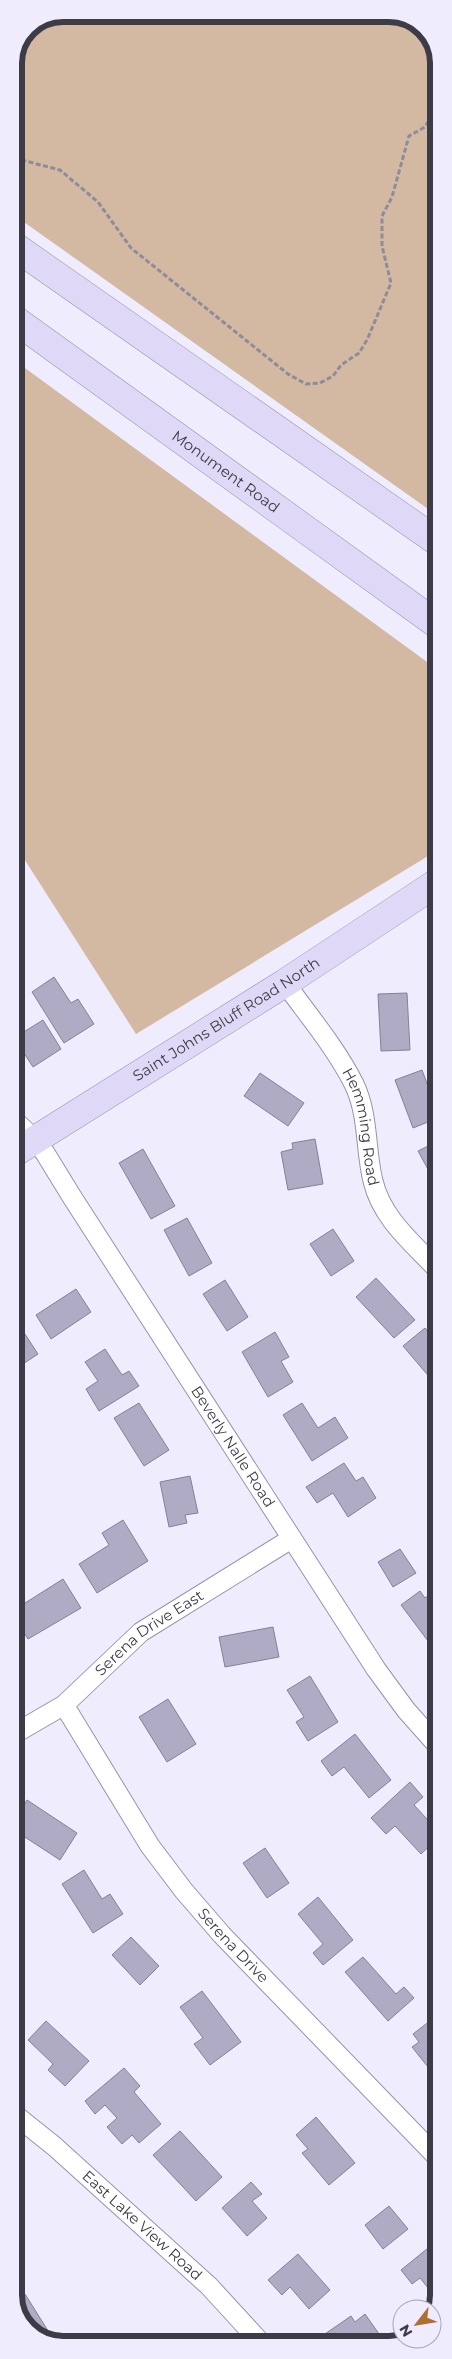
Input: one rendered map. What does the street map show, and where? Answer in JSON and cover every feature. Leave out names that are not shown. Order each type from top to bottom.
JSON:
[{"type":"main road","points":[[22,252],[429,536]]},
{"type":"main road","name":"Monument Road","points":[[22,325],[429,619]]},
{"type":"main road","name":"Saint Johns Bluff Road North","points":[[25,1146],[285,983],[429,888]]},
{"type":"street","name":"Hemming Road","points":[[285,983],[340,1060],[354,1085],[365,1117],[373,1182],[384,1211],[430,1261]]},
{"type":"street","name":"Beverly Nalle Road","points":[[25,1146],[49,1158],[72,1197],[376,1669],[406,1710],[430,1737]]},
{"type":"street","name":"Serena Drive East","points":[[23,1729],[64,1705],[141,1632],[291,1538]]},
{"type":"street","name":"Serena Drive","points":[[64,1705],[150,1846],[184,1891],[222,1935],[430,2150]]},
{"type":"street","name":"East Lake View Road","points":[[23,2121],[54,2146],[209,2286],[255,2336]]},
{"type":"path","points":[[22,160],[60,170],[98,202],[131,248],[288,374],[306,384],[320,383],[333,376],[341,365],[360,353],[391,283],[382,246],[382,216],[392,197],[409,136],[425,127],[429,120]]},
{"type":"shaded area","points":[[63,22],[391,23],[407,27],[418,34],[425,45],[429,58],[429,510],[22,221],[22,63],[23,55],[34,34],[55,23]]},
{"type":"shaded area","points":[[22,366],[429,664],[429,855],[136,1034],[22,856]]},
{"type":"building","points":[[54,977],[71,1003],[78,999],[94,1024],[64,1043],[32,992]]},
{"type":"building","points":[[407,993],[410,1050],[381,1051],[378,994]]},
{"type":"building","points":[[43,1020],[61,1049],[33,1067],[22,1051],[22,1033]]},
{"type":"building","points":[[422,1070],[429,1090],[429,1121],[413,1128],[395,1080]]},
{"type":"building","points":[[260,1073],[304,1103],[288,1126],[244,1096]]},
{"type":"building","points":[[315,1139],[323,1184],[288,1190],[281,1152],[293,1149],[292,1143]]},
{"type":"building","points":[[429,1145],[429,1172],[418,1151]]},
{"type":"building","points":[[143,1149],[175,1206],[151,1219],[119,1163]]},
{"type":"building","points":[[187,1218],[212,1263],[189,1276],[164,1230]]},
{"type":"building","points":[[333,1229],[354,1261],[331,1276],[310,1244]]},
{"type":"building","points":[[376,1278],[415,1320],[394,1338],[356,1297]]},
{"type":"building","points":[[225,1280],[248,1317],[227,1331],[203,1294]]},
{"type":"building","points":[[76,1289],[91,1312],[51,1339],[36,1315]]},
{"type":"building","points":[[425,1328],[430,1334],[430,1377],[403,1346]]},
{"type":"building","points":[[23,1330],[38,1354],[23,1364]]},
{"type":"building","points":[[275,1332],[289,1357],[281,1361],[293,1382],[268,1397],[242,1352]]},
{"type":"building","points":[[105,1349],[122,1375],[129,1371],[139,1386],[99,1411],[86,1389],[98,1381],[85,1362]]},
{"type":"building","points":[[139,1403],[169,1450],[144,1466],[114,1418]]},
{"type":"building","points":[[302,1403],[318,1428],[335,1417],[348,1438],[312,1461],[283,1415]]},
{"type":"building","points":[[344,1463],[356,1481],[363,1477],[376,1498],[348,1517],[333,1493],[317,1503],[306,1487]]},
{"type":"building","points":[[190,1476],[198,1513],[185,1515],[187,1523],[169,1527],[160,1482]]},
{"type":"building","points":[[123,1520],[148,1561],[97,1593],[79,1564],[109,1545],[102,1533]]},
{"type":"building","points":[[400,1549],[416,1573],[393,1587],[378,1562]]},
{"type":"building","points":[[63,1579],[81,1608],[28,1639],[23,1631],[23,1605]]},
{"type":"building","points":[[420,1591],[425,1598],[430,1594],[430,1643],[401,1605]]},
{"type":"building","points":[[273,1627],[279,1657],[225,1667],[219,1637]]},
{"type":"building","points":[[310,1676],[338,1722],[308,1741],[296,1722],[304,1717],[287,1690]]},
{"type":"building","points":[[168,1699],[196,1744],[167,1762],[139,1717]]},
{"type":"building","points":[[355,1734],[391,1780],[369,1798],[344,1767],[332,1776],[321,1761]]},
{"type":"building","points":[[410,1782],[423,1797],[414,1805],[430,1822],[430,1846],[421,1854],[395,1826],[386,1834],[371,1818]]},
{"type":"building","points":[[27,1800],[77,1833],[60,1860],[23,1836],[23,1806]]},
{"type":"building","points":[[265,1848],[289,1883],[267,1898],[243,1863]]},
{"type":"building","points":[[84,1870],[102,1899],[110,1894],[123,1914],[93,1933],[62,1884]]},
{"type":"building","points":[[318,1897],[353,1940],[323,1965],[313,1953],[323,1944],[298,1914]]},
{"type":"building","points":[[131,1937],[159,1966],[140,1985],[112,1955]]},
{"type":"building","points":[[363,1957],[396,1994],[404,1987],[414,1998],[388,2021],[345,1972]]},
{"type":"building","points":[[202,1991],[241,2042],[210,2065],[194,2044],[203,2038],[180,2007]]},
{"type":"building","points":[[46,2021],[89,2061],[65,2086],[48,2070],[53,2064],[28,2040]]},
{"type":"building","points":[[430,2021],[430,2066],[428,2067],[412,2047],[419,2042],[413,2034]]},
{"type":"building","points":[[124,2068],[140,2086],[134,2092],[161,2124],[139,2143],[132,2135],[122,2144],[107,2127],[117,2118],[105,2105],[95,2114],[85,2101]]},
{"type":"building","points":[[316,2117],[355,2163],[329,2185],[302,2153],[308,2149],[296,2135]]},
{"type":"building","points":[[180,2131],[222,2177],[196,2201],[153,2155]]},
{"type":"building","points":[[251,2182],[262,2194],[252,2201],[267,2218],[247,2236],[222,2208]]},
{"type":"building","points":[[389,2206],[408,2229],[383,2249],[365,2225]]},
{"type":"building","points":[[430,2247],[430,2290],[420,2278],[412,2284],[401,2270]]},
{"type":"building","points":[[298,2254],[330,2290],[309,2309],[290,2287],[282,2295],[268,2280]]},
{"type":"building","points":[[25,2294],[50,2334],[43,2331],[31,2321],[25,2309],[23,2295]]},
{"type":"building","points":[[365,2314],[380,2336],[322,2336],[351,2316],[355,2322]]}]
